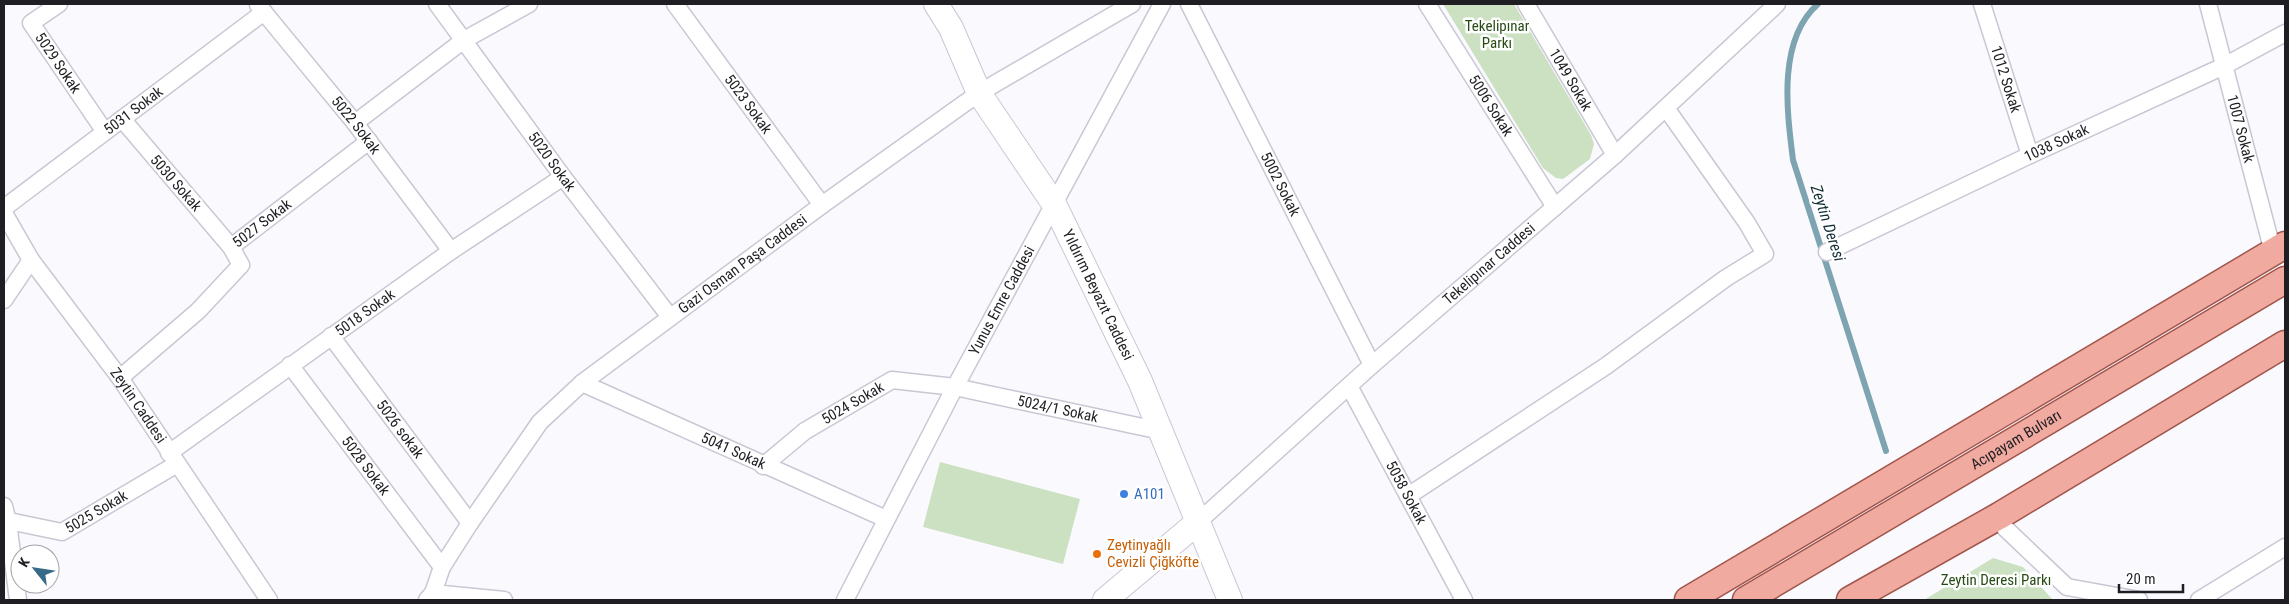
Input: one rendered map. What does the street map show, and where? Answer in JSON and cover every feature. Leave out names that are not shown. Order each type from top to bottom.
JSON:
[{"type":"main road","points":[[1688,600],[2279,249]]},
{"type":"main road","name":"Acıpayam Bulvarı","points":[[1746,600],[2285,280]]},
{"type":"main road","points":[[1850,600],[1999,516],[2285,344]]},
{"type":"street","name":"5029 Sokak","points":[[59,4],[30,23],[105,132]]},
{"type":"street","name":"5020 Sokak","points":[[436,4],[563,177],[670,317]]},
{"type":"street","points":[[356,123],[464,40],[529,4]]},
{"type":"street","name":"5023 Sokak","points":[[675,4],[822,205]]},
{"type":"street","name":"Yıldırım Beyazıt Caddesi","points":[[936,4],[951,28],[979,93],[1054,204],[1140,381],[1230,600]]},
{"type":"street","name":"Gazi Osman Paşa Caddesi","points":[[430,597],[442,567],[540,422],[582,383],[822,205],[979,93],[1132,4]]},
{"type":"street","name":"Yunus Emre Caddesi","points":[[845,600],[955,387],[1162,4]]},
{"type":"street","name":"5002 Sokak","points":[[1189,4],[1372,365]]},
{"type":"street","name":"5006 Sokak","points":[[1427,4],[1555,207]]},
{"type":"street","name":"1049 Sokak","points":[[1526,4],[1615,155]]},
{"type":"street","name":"1012 Sokak","points":[[1982,4],[2030,155]]},
{"type":"street","name":"1007 Sokak","points":[[2208,4],[2224,66],[2279,249]]},
{"type":"street","name":"Tekelipınar Caddesi","points":[[1198,522],[1372,365],[1615,155],[1666,108],[1768,7]]},
{"type":"street","name":"5031 Sokak","points":[[4,208],[122,119],[261,8]]},
{"type":"street","name":"5022 Sokak","points":[[261,8],[356,123],[451,251]]},
{"type":"street","name":"1038 Sokak","points":[[1827,252],[2030,155],[2224,66],[2285,33]]},
{"type":"street","points":[[1408,496],[1606,366],[1726,278],[1765,254],[1747,223],[1666,108]]},
{"type":"street","name":"5030 Sokak","points":[[122,119],[231,247]]},
{"type":"street","name":"5027 Sokak","points":[[120,378],[198,311],[240,265],[231,247],[370,141]]},
{"type":"street","name":"5018 Sokak","points":[[173,458],[290,364],[451,251],[563,177]]},
{"type":"street","name":"Zeytin Caddesi","points":[[4,213],[31,260],[120,378],[269,600]]},
{"type":"street","points":[[4,300],[31,260]]},
{"type":"street","name":"5026 sokak","points":[[331,336],[470,523]]},
{"type":"street","name":"5028 Sokak","points":[[290,364],[442,567]]},
{"type":"street","name":"5024 Sokak","points":[[764,466],[805,431],[892,380],[955,387]]},
{"type":"street","name":"5041 Sokak","points":[[582,383],[886,519]]},
{"type":"street","name":"5058 Sokak","points":[[1349,386],[1464,600]]},
{"type":"street","name":"5024/1 Sokak","points":[[955,387],[1161,431]]},
{"type":"street","name":"5025 Sokak","points":[[5,516],[62,532],[173,458]]},
{"type":"street","points":[[5,516],[18,600]]},
{"type":"street","points":[[1999,516],[2005,528],[2067,587],[2139,600]]},
{"type":"street","points":[[1105,600],[1198,522]]},
{"type":"street","points":[[2199,600],[2285,548]]},
{"type":"street","points":[[430,597],[504,600]]},
{"type":"green space","name":"Tekelipınar Parkı","points":[[1443,4],[1514,4],[1591,135],[1594,144],[1590,159],[1563,179],[1556,178],[1543,168]]},
{"type":"green space","points":[[940,462],[1080,499],[1063,564],[923,527]]},
{"type":"green space","name":"Zeytin Deresi Parkı","points":[[1993,558],[2023,567],[2053,600],[1924,600]]},
{"type":"waterway","name":"Zeytin Deresi","points":[[1818,4],[1805,19],[1796,37],[1790,57],[1787,99],[1793,160],[1886,451]]},
{"type":"place","name":"A101","points":[[1124,494]]},
{"type":"place","name":"Zeytinyağlı Cevizli Çiğköfte","points":[[1097,554]]}]
